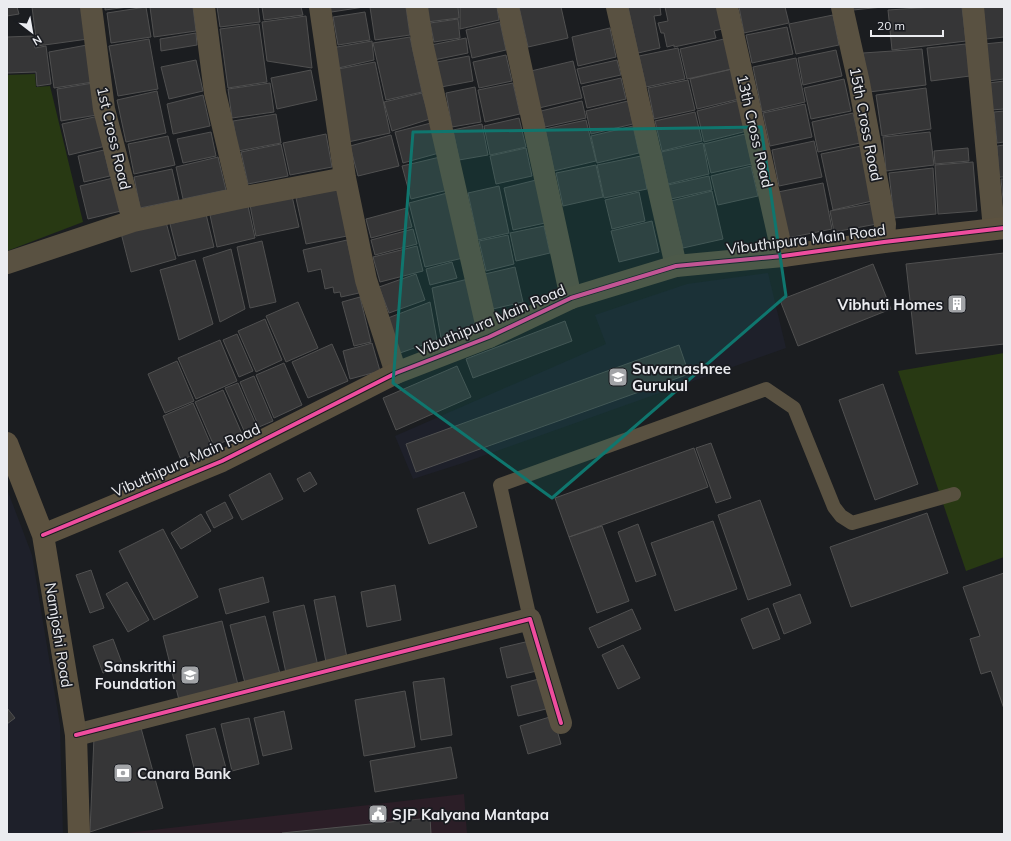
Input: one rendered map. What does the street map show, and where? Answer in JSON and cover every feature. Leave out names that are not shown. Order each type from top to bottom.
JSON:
[{"type":"street","name":"1st Cross Road","points":[[91,7],[104,109],[133,221]]},
{"type":"street","points":[[204,7],[215,93],[240,198]]},
{"type":"street","points":[[320,7],[345,178],[366,280],[396,373]]},
{"type":"street","points":[[418,7],[423,47],[489,337]]},
{"type":"street","points":[[508,7],[571,298]]},
{"type":"street","points":[[617,7],[676,266]]},
{"type":"street","name":"13th Cross Road","points":[[727,7],[783,256]]},
{"type":"street","name":"15th Cross Road","points":[[842,7],[859,83],[885,224],[884,242]]},
{"type":"street","points":[[973,7],[999,229]]},
{"type":"street","points":[[7,263],[133,221],[240,198],[345,178]]},
{"type":"street","name":"Vibuthipura Main Road","points":[[43,534],[222,461],[396,373],[489,337],[571,298],[676,266],[783,256],[884,242],[999,229]]},
{"type":"street","name":"Namjoshi Road","points":[[7,443],[43,534],[76,735],[79,834]]},
{"type":"street","points":[[76,735],[530,618],[560,723]]},
{"type":"lane","points":[[530,618],[500,485],[766,390],[794,408],[834,507],[841,516],[852,523],[954,494]]},
{"type":"highlighted area","points":[[761,127],[786,296],[552,498],[393,383],[413,132]]},
{"type":"shaded area","name":"Suvarnashree Gurukul","points":[[768,273],[786,348],[463,463],[413,479],[395,436],[606,344],[595,315],[687,284]]},
{"type":"shaded area","points":[[7,489],[32,555],[60,725],[63,834],[7,834]]},
{"type":"shaded area","name":"SJP Kalyana Mantapa","points":[[464,794],[467,834],[118,834]]},
{"type":"green space","points":[[35,74],[36,87],[50,86],[83,222],[7,251],[7,75]]},
{"type":"green space","points":[[1004,353],[1004,557],[966,571],[898,371]]},
{"type":"building","points":[[7,7],[17,7],[19,14],[7,16]]},
{"type":"building","points":[[32,7],[84,7],[88,39],[37,46]]},
{"type":"building","points":[[105,7],[128,7],[105,10]]},
{"type":"building","points":[[146,7],[151,37],[111,43],[107,13]]},
{"type":"building","points":[[150,7],[193,7],[196,31],[154,37]]},
{"type":"building","points":[[217,7],[258,7],[260,22],[220,27]]},
{"type":"building","points":[[262,7],[301,7],[303,15],[264,20]]},
{"type":"building","points":[[324,7],[364,7],[325,13]]},
{"type":"building","points":[[370,7],[406,7],[410,35],[375,40]]},
{"type":"building","points":[[426,7],[458,7],[459,18],[427,22]]},
{"type":"building","points":[[460,7],[497,7],[499,20],[460,29]]},
{"type":"building","points":[[519,7],[561,7],[568,38],[528,47]]},
{"type":"building","points":[[628,7],[660,7],[661,15],[654,16],[660,48],[638,53]]},
{"type":"building","points":[[665,7],[717,7],[722,29],[714,31],[716,38],[674,47],[674,45],[667,47],[664,33],[661,33],[658,23],[668,21]]},
{"type":"building","points":[[739,7],[785,7],[789,23],[744,33]]},
{"type":"building","points":[[853,7],[883,7],[853,10]]},
{"type":"building","points":[[962,7],[966,41],[892,50],[888,10]]},
{"type":"building","points":[[983,7],[1004,7],[1004,37],[986,39]]},
{"type":"building","points":[[365,12],[370,40],[338,45],[333,17]]},
{"type":"building","points":[[833,15],[839,45],[796,54],[789,24]]},
{"type":"building","points":[[306,16],[312,68],[267,61],[262,22]]},
{"type":"building","points":[[458,19],[460,38],[434,42],[430,23]]},
{"type":"building","points":[[500,22],[506,50],[472,58],[466,30]]},
{"type":"building","points":[[259,24],[267,82],[228,88],[220,29]]},
{"type":"building","points":[[787,27],[793,54],[752,63],[746,35]]},
{"type":"building","points":[[610,28],[616,57],[578,66],[572,37]]},
{"type":"building","points":[[196,33],[197,45],[161,51],[160,39]]},
{"type":"building","points":[[34,36],[35,48],[46,46],[51,84],[37,86],[36,72],[7,73],[7,37]]},
{"type":"building","points":[[410,37],[422,92],[386,100],[373,43]]},
{"type":"building","points":[[466,38],[468,53],[434,60],[431,45]]},
{"type":"building","points":[[149,39],[158,89],[118,96],[109,46]]},
{"type":"building","points":[[724,39],[732,69],[687,79],[680,49]]},
{"type":"building","points":[[372,41],[374,60],[334,69],[331,48]]},
{"type":"building","points":[[1004,42],[1004,79],[988,81],[984,44]]},
{"type":"building","points":[[966,44],[970,76],[931,81],[927,48]]},
{"type":"building","points":[[87,45],[93,82],[54,88],[49,52]]},
{"type":"building","points":[[678,48],[685,79],[646,87],[639,56]]},
{"type":"building","points":[[922,49],[926,85],[869,92],[863,53]]},
{"type":"building","points":[[836,50],[842,76],[803,85],[798,58]]},
{"type":"building","points":[[506,55],[512,81],[479,88],[473,62]]},
{"type":"building","points":[[469,56],[473,81],[441,87],[437,62]]},
{"type":"building","points":[[796,58],[805,102],[762,112],[753,67]]},
{"type":"building","points":[[196,60],[203,91],[169,99],[161,67]]},
{"type":"building","points":[[617,60],[621,75],[581,84],[577,69]]},
{"type":"building","points":[[573,61],[582,98],[539,108],[531,71]]},
{"type":"building","points":[[375,62],[390,133],[348,142],[333,70]]},
{"type":"building","points":[[732,69],[739,99],[697,109],[690,79]]},
{"type":"building","points":[[311,70],[317,100],[277,109],[271,78]]},
{"type":"building","points":[[621,78],[626,99],[587,108],[582,87]]},
{"type":"building","points":[[844,79],[851,111],[811,119],[804,88]]},
{"type":"building","points":[[688,80],[695,110],[654,119],[648,88]]},
{"type":"building","points":[[1004,81],[1004,109],[991,110],[989,83]]},
{"type":"building","points":[[93,83],[97,115],[61,121],[57,89]]},
{"type":"building","points":[[270,83],[274,112],[232,118],[228,89]]},
{"type":"building","points":[[513,83],[520,114],[485,122],[478,90]]},
{"type":"building","points":[[475,87],[481,122],[452,127],[446,93]]},
{"type":"building","points":[[926,88],[931,129],[882,136],[876,95]]},
{"type":"building","points":[[157,91],[166,133],[126,142],[117,100]]},
{"type":"building","points":[[422,93],[430,119],[392,131],[384,102]]},
{"type":"building","points":[[203,95],[210,126],[173,134],[167,104]]},
{"type":"building","points":[[740,100],[747,131],[704,142],[697,111]]},
{"type":"building","points":[[582,101],[586,118],[545,127],[541,111]]},
{"type":"building","points":[[628,101],[633,124],[591,134],[586,111]]},
{"type":"building","points":[[805,104],[812,137],[770,146],[763,113]]},
{"type":"building","points":[[1004,111],[1004,142],[997,143],[994,112]]},
{"type":"building","points":[[695,112],[702,141],[662,151],[655,121]]},
{"type":"building","points":[[853,113],[860,143],[818,152],[812,122]]},
{"type":"building","points":[[276,114],[281,143],[238,151],[233,121]]},
{"type":"building","points":[[99,116],[106,146],[69,155],[62,124]]},
{"type":"building","points":[[519,118],[526,147],[490,155],[484,126]]},
{"type":"building","points":[[586,120],[596,161],[554,171],[545,129]]},
{"type":"building","points":[[431,123],[439,153],[403,163],[395,132]]},
{"type":"building","points":[[482,124],[488,155],[459,160],[453,130]]},
{"type":"building","points":[[633,126],[639,153],[597,163],[591,136]]},
{"type":"building","points":[[211,132],[216,156],[183,163],[177,139]]},
{"type":"building","points":[[930,132],[934,165],[886,171],[883,137]]},
{"type":"building","points":[[326,134],[332,167],[290,175],[283,143]]},
{"type":"building","points":[[745,134],[752,164],[711,173],[704,144]]},
{"type":"building","points":[[391,135],[399,166],[358,176],[350,146]]},
{"type":"building","points":[[168,136],[175,165],[134,174],[128,144]]},
{"type":"building","points":[[814,141],[822,177],[779,186],[772,150]]},
{"type":"building","points":[[703,143],[709,174],[668,184],[661,152]]},
{"type":"building","points":[[281,144],[288,176],[248,184],[241,152]]},
{"type":"building","points":[[1004,145],[1004,177],[999,177],[997,146]]},
{"type":"building","points":[[861,146],[872,201],[833,210],[821,154]]},
{"type":"building","points":[[526,148],[532,176],[496,184],[490,156]]},
{"type":"building","points":[[968,148],[969,161],[935,164],[934,151]]},
{"type":"building","points":[[104,150],[110,176],[84,182],[78,156]]},
{"type":"building","points":[[641,156],[647,189],[604,198],[597,165]]},
{"type":"building","points":[[218,157],[226,190],[183,199],[176,167]]},
{"type":"building","points":[[440,157],[448,190],[411,199],[402,166]]},
{"type":"building","points":[[973,162],[977,211],[938,214],[935,165]]},
{"type":"building","points":[[596,165],[603,197],[563,206],[556,173]]},
{"type":"building","points":[[751,166],[758,196],[718,205],[711,176]]},
{"type":"building","points":[[933,168],[936,214],[894,218],[889,173]]},
{"type":"building","points":[[172,169],[179,200],[140,208],[134,177]]},
{"type":"building","points":[[709,176],[712,190],[671,199],[668,185]]},
{"type":"building","points":[[113,178],[121,211],[88,219],[80,186]]},
{"type":"building","points":[[1001,179],[1004,179],[1004,209]]},
{"type":"building","points":[[536,180],[545,223],[513,230],[504,188]]},
{"type":"building","points":[[823,183],[832,229],[788,238],[778,192]]},
{"type":"building","points":[[499,186],[509,233],[478,240],[468,193]]},
{"type":"building","points":[[337,189],[347,236],[306,244],[296,198]]},
{"type":"building","points":[[712,191],[723,239],[683,248],[671,201]]},
{"type":"building","points":[[639,192],[645,221],[612,229],[605,200]]},
{"type":"building","points":[[447,193],[463,258],[425,267],[409,203]]},
{"type":"building","points":[[292,196],[299,227],[256,236],[250,205]]},
{"type":"building","points":[[874,203],[877,224],[834,232],[830,211]]},
{"type":"building","points":[[248,206],[255,238],[217,247],[210,215]]},
{"type":"building","points":[[407,208],[412,227],[371,238],[366,219]]},
{"type":"building","points":[[206,214],[214,247],[178,256],[170,224]]},
{"type":"building","points":[[652,221],[659,252],[619,262],[611,231]]},
{"type":"building","points":[[166,222],[176,259],[131,272],[121,233]]},
{"type":"building","points":[[544,226],[550,253],[516,261],[510,233]]},
{"type":"building","points":[[413,229],[417,244],[375,255],[371,240]]},
{"type":"building","points":[[508,235],[514,264],[486,271],[479,241]]},
{"type":"building","points":[[347,240],[359,293],[341,297],[340,292],[334,293],[333,287],[325,289],[321,269],[308,272],[303,250]]},
{"type":"building","points":[[262,241],[276,302],[250,308],[237,247]]},
{"type":"building","points":[[417,246],[423,271],[380,282],[373,257]]},
{"type":"building","points":[[231,249],[245,309],[220,322],[203,258]]},
{"type":"building","name":"Vibhuti Homes","points":[[1004,253],[1004,344],[916,354],[906,264]]},
{"type":"building","points":[[195,260],[213,324],[179,340],[160,270]]},
{"type":"building","points":[[452,262],[457,278],[430,285],[426,269]]},
{"type":"building","points":[[873,264],[891,309],[798,346],[780,300]]},
{"type":"building","points":[[515,267],[523,302],[493,309],[485,274]]},
{"type":"building","points":[[416,274],[425,300],[389,313],[379,287]]},
{"type":"building","points":[[468,279],[479,322],[441,338],[432,288]]},
{"type":"building","points":[[360,297],[371,342],[354,346],[342,302]]},
{"type":"building","points":[[298,302],[318,348],[286,362],[266,316]]},
{"type":"building","points":[[430,302],[437,340],[400,353],[388,318]]},
{"type":"building","points":[[265,319],[282,360],[256,372],[238,331]]},
{"type":"building","points":[[565,321],[572,341],[473,378],[466,359]]},
{"type":"building","points":[[237,334],[253,371],[239,377],[223,340]]},
{"type":"building","points":[[220,340],[237,381],[196,399],[178,358]]},
{"type":"building","points":[[372,343],[380,371],[350,379],[343,351]]},
{"type":"building","points":[[332,344],[348,381],[308,398],[292,362]]},
{"type":"building","points":[[679,345],[689,374],[416,472],[406,444]]},
{"type":"building","points":[[177,361],[194,401],[165,413],[148,374]]},
{"type":"building","points":[[284,363],[302,405],[274,418],[256,375]]},
{"type":"building","points":[[457,366],[471,397],[396,430],[383,398]]},
{"type":"building","points":[[254,376],[273,421],[259,427],[240,382]]},
{"type":"building","points":[[238,383],[257,427],[245,433],[225,388]]},
{"type":"building","points":[[883,384],[918,484],[875,500],[839,400]]},
{"type":"building","points":[[223,390],[242,434],[214,446],[195,402]]},
{"type":"building","points":[[193,403],[212,447],[181,460],[163,416]]},
{"type":"building","points":[[711,443],[731,498],[716,503],[696,448]]},
{"type":"building","points":[[694,448],[708,487],[569,537],[555,498]]},
{"type":"building","points":[[310,472],[317,484],[304,492],[297,479]]},
{"type":"building","points":[[270,473],[283,499],[242,520],[229,495]]},
{"type":"building","points":[[464,492],[477,527],[429,544],[417,509]]},
{"type":"building","points":[[760,500],[791,585],[748,600],[718,515]]},
{"type":"building","points":[[225,502],[233,518],[214,528],[206,512]]},
{"type":"building","points":[[927,513],[948,573],[851,607],[830,547]]},
{"type":"building","points":[[201,514],[211,531],[181,549],[171,533]]},
{"type":"building","points":[[713,521],[737,589],[675,611],[651,543]]},
{"type":"building","points":[[638,524],[656,575],[636,582],[618,532]]},
{"type":"building","points":[[602,526],[629,601],[597,613],[569,537]]},
{"type":"building","points":[[163,529],[198,597],[154,620],[119,551]]},
{"type":"building","points":[[91,570],[104,608],[90,613],[76,575]]},
{"type":"building","points":[[1004,573],[1004,709],[991,671],[981,674],[970,639],[980,636],[963,587]]},
{"type":"building","points":[[263,577],[269,602],[226,614],[219,589]]},
{"type":"building","points":[[127,582],[149,620],[128,632],[106,594]]},
{"type":"building","points":[[395,585],[401,620],[367,627],[361,592]]},
{"type":"building","points":[[800,594],[811,623],[784,634],[773,604]]},
{"type":"building","points":[[335,596],[348,663],[327,667],[314,600]]},
{"type":"building","points":[[304,605],[318,666],[286,673],[273,612]]},
{"type":"building","points":[[768,608],[780,639],[753,649],[741,619]]},
{"type":"building","points":[[632,609],[641,629],[598,648],[589,628]]},
{"type":"building","points":[[265,616],[280,674],[245,683],[230,625]]},
{"type":"building","points":[[222,621],[238,685],[179,700],[163,636]]},
{"type":"building","points":[[113,639],[123,666],[103,673],[93,646]]},
{"type":"building","points":[[538,639],[545,669],[507,678],[500,648]]},
{"type":"building","points":[[623,645],[640,678],[618,689],[602,655]]},
{"type":"building","points":[[547,677],[554,707],[518,716],[511,686]]},
{"type":"building","points":[[444,678],[452,735],[421,740],[413,682]]},
{"type":"building","points":[[405,691],[415,747],[364,756],[355,700]]},
{"type":"building","points":[[7,708],[15,718],[7,724]]},
{"type":"building","points":[[284,711],[292,749],[263,756],[254,718]]},
{"type":"building","points":[[553,716],[561,744],[528,754],[520,726]]},
{"type":"building","points":[[249,718],[259,764],[232,771],[221,724]]},
{"type":"building","name":"Canara Bank","points":[[141,728],[163,808],[90,832],[94,737]]},
{"type":"building","points":[[215,728],[226,768],[196,776],[186,735]]},
{"type":"building","points":[[451,747],[457,778],[375,792],[370,761]]},
{"type":"building","points":[[430,818],[431,834],[282,834],[282,833]]},
{"type":"cycle path","points":[[43,535],[222,461],[396,373],[489,337],[571,298],[676,266],[783,256],[1004,228]]},
{"type":"cycle path","points":[[76,735],[530,619],[561,723]]},
{"type":"place","name":"Vibhuti Homes","points":[[957,304]]},
{"type":"place","name":"Suvarnashree Gurukul","points":[[618,377]]},
{"type":"place","name":"Sanskrithi Foundation","points":[[190,675]]},
{"type":"place","name":"Canara Bank","points":[[123,773]]},
{"type":"place","name":"SJP Kalyana Mantapa","points":[[378,814]]}]
